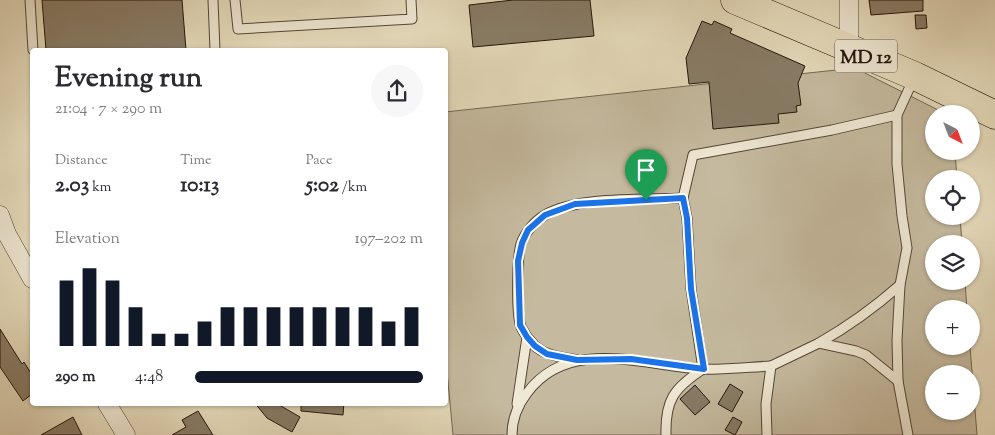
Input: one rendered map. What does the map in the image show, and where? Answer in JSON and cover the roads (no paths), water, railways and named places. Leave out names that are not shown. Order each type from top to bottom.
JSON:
[{"type":"main road","name":"MD 12","points":[[735,0],[915,76],[995,115]]},
{"type":"street","points":[[849,0],[849,49]]},
{"type":"street","points":[[0,215],[7,234],[30,274]]},
{"type":"street","points":[[108,406],[126,435]]},
{"type":"lane","points":[[30,0],[33,48]]},
{"type":"lane","points":[[213,0],[214,48]]},
{"type":"lane","points":[[235,0],[238,29],[412,19],[411,0]]},
{"type":"lane","points":[[908,435],[898,381],[897,340],[900,285],[907,248],[896,164],[896,115],[915,76]]},
{"type":"lane","points":[[704,369],[691,289],[687,218],[683,198],[693,155],[832,130],[896,115]]},
{"type":"lane","points":[[683,198],[575,204],[545,215],[528,230],[522,243],[518,261],[520,325],[535,346],[547,354],[577,360],[631,359],[704,369],[771,366],[819,344],[844,329],[874,308],[900,285]]},
{"type":"lane","points":[[512,435],[527,337]]},
{"type":"lane","points":[[819,344],[856,351],[866,355],[898,381]]},
{"type":"lane","points":[[516,407],[540,377],[555,368],[577,360]]},
{"type":"lane","points":[[767,435],[766,404],[771,366]]},
{"type":"lane","points":[[666,435],[666,418],[675,392],[687,380],[704,369]]}]
